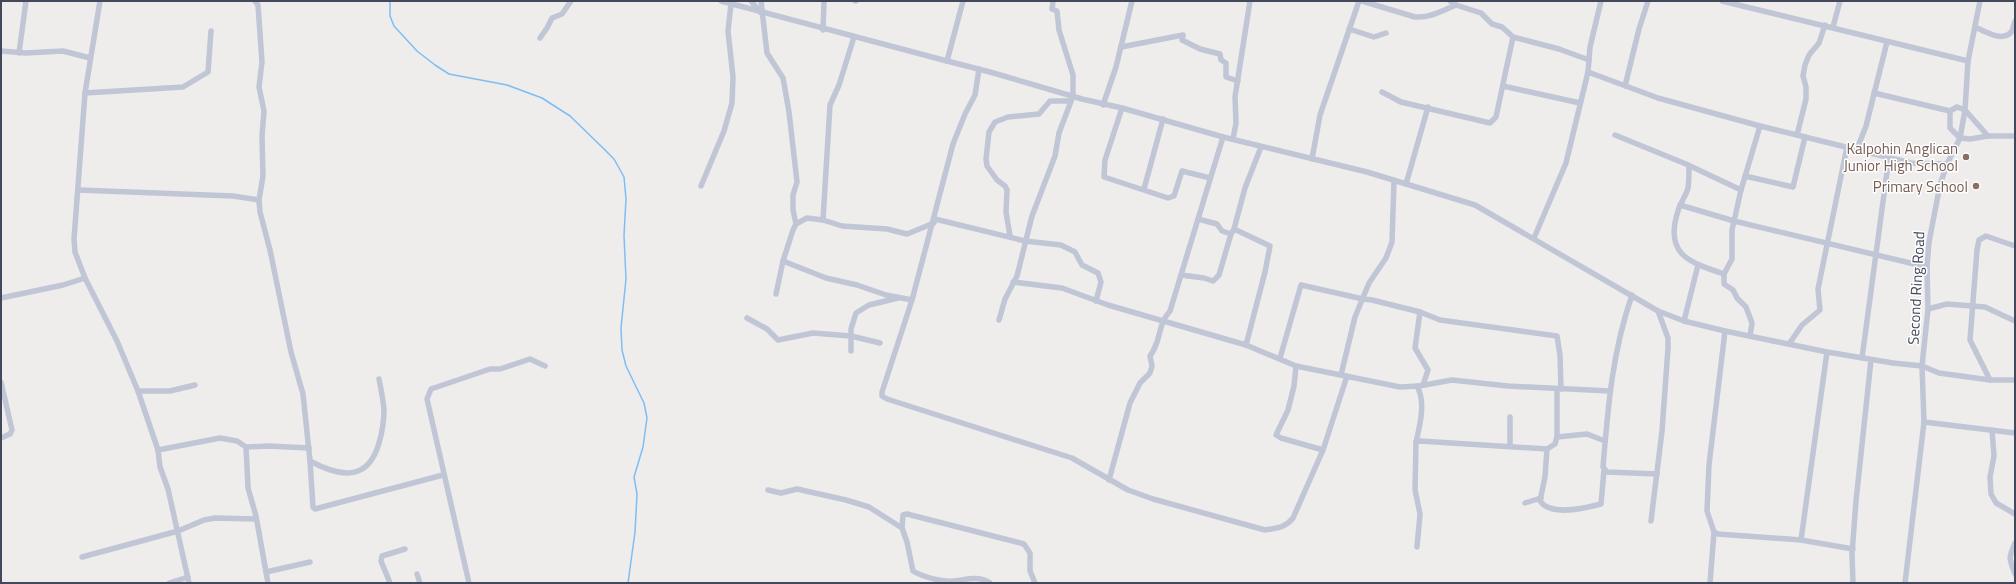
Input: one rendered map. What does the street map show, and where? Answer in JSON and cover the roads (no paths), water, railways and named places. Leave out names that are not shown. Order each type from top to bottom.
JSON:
[{"type":"street","points":[[19,52],[26,1]]},
{"type":"street","points":[[100,1],[85,93],[74,244],[75,252],[84,278],[117,342],[138,391],[158,450],[160,467],[168,488],[189,580],[169,583]]},
{"type":"street","points":[[255,1],[258,5],[262,62],[259,87],[264,111],[262,136],[263,176],[259,200],[262,223],[270,250],[291,352],[303,394],[309,448],[313,507],[315,509],[443,475]]},
{"type":"street","points":[[540,38],[548,28],[552,18],[562,14],[571,1]]},
{"type":"street","points":[[721,1],[823,30],[979,69],[1071,98],[1122,108],[1223,137],[1406,184],[1475,205],[1658,311],[1684,321],[1827,352],[1871,360],[1922,366],[1939,373],[1990,380],[2015,380]]},
{"type":"street","points":[[751,1],[761,12]]},
{"type":"street","points":[[760,1],[767,53],[782,78],[789,112],[797,182],[793,195],[796,224],[783,261],[776,294]]},
{"type":"street","points":[[823,30],[824,1]]},
{"type":"street","points":[[947,62],[963,1]]},
{"type":"street","points":[[999,320],[1020,265],[1032,216],[1055,156],[1058,133],[1067,115],[1071,98],[1072,68],[1059,30],[1057,11],[1052,9],[1052,1]]},
{"type":"street","points":[[1103,105],[1121,46],[1132,1]]},
{"type":"street","points":[[1232,139],[1236,123],[1236,97],[1250,1]]},
{"type":"street","points":[[1312,159],[1320,115],[1349,29],[1362,1],[1415,17],[1435,15],[1456,5]]},
{"type":"street","points":[[1450,1],[1456,5],[1481,13],[1492,24],[1502,27],[1514,37],[1589,60]]},
{"type":"street","points":[[1534,238],[1566,163],[1588,72],[1601,1]]},
{"type":"street","points":[[1625,86],[1648,1]]},
{"type":"street","points":[[1722,1],[1741,3],[1887,42],[1968,61]]},
{"type":"street","points":[[1832,27],[1840,1]]},
{"type":"street","name":"Second Ring Road","points":[[1905,583],[1924,422],[1922,366],[1928,310],[1927,267],[1932,222],[1947,164],[1960,138],[1965,110],[1968,61],[1980,1]]},
{"type":"street","points":[[701,186],[724,131],[732,103],[733,77],[728,31],[730,4]]},
{"type":"street","points":[[1975,27],[1992,34],[2005,36],[2012,31],[2015,21]]},
{"type":"street","points":[[1797,135],[1806,99],[1806,87],[1803,76],[1805,65],[1809,55],[1819,43],[1825,25]]},
{"type":"street","points":[[1349,29],[1374,38],[1386,33]]},
{"type":"street","points":[[85,93],[183,87],[208,72],[211,31]]},
{"type":"street","points":[[1121,46],[1182,35],[1182,40],[1200,49],[1220,54],[1221,60],[1226,63],[1226,77],[1238,81]]},
{"type":"street","points":[[1382,92],[1401,102],[1428,107],[1490,123],[1496,117],[1514,37]]},
{"type":"street","points":[[823,220],[830,105],[854,38]]},
{"type":"street","points":[[1857,149],[1866,126],[1887,42]]},
{"type":"street","points":[[1,51],[62,51],[90,58]]},
{"type":"street","points":[[979,69],[975,95],[965,114],[953,144],[912,300],[882,396],[901,404],[1072,458],[1128,490],[1153,499],[1248,526],[1265,530],[1281,528],[1287,525],[1293,518],[1323,450],[1344,375],[1355,317],[1369,283],[1386,258],[1392,242],[1394,181]]},
{"type":"street","points":[[1588,72],[1658,98],[1760,126],[1911,163],[1947,164]]},
{"type":"street","points":[[1503,86],[1580,102]]},
{"type":"street","points":[[1874,94],[1950,111],[1957,107],[1965,110],[1988,136]]},
{"type":"street","points":[[1010,236],[1006,212],[1007,190],[1005,186],[997,180],[987,166],[986,159],[991,127],[995,122],[1008,117],[1039,114],[1050,100],[1071,98]]},
{"type":"street","points":[[1406,184],[1428,107]]},
{"type":"street","points":[[1122,108],[1105,160],[1103,174],[1105,178],[1144,189],[1168,198],[1174,196],[1182,171],[1210,178]]},
{"type":"street","points":[[1950,111],[1950,128],[1960,138],[1970,139],[1988,136],[2015,136]]},
{"type":"street","points":[[1144,189],[1163,119]]},
{"type":"street","points":[[1750,336],[1752,323],[1750,316],[1746,307],[1737,298],[1733,290],[1724,284],[1724,274],[1732,258],[1734,221],[1741,190],[1760,126]]},
{"type":"street","points":[[1615,135],[1741,190]]},
{"type":"street","points":[[1109,480],[1130,403],[1140,382],[1150,373],[1152,366],[1150,356],[1157,347],[1162,320],[1170,312],[1223,137]]},
{"type":"street","points":[[1745,176],[1794,187],[1805,137]]},
{"type":"street","points":[[1181,275],[1204,278],[1213,281],[1217,278],[1245,188],[1261,147]]},
{"type":"street","points":[[1789,344],[1802,325],[1820,310],[1818,289],[1847,147]]},
{"type":"street","points":[[1862,358],[1889,157]]},
{"type":"street","points":[[1689,166],[1688,188],[1680,205],[1673,232],[1674,240],[1681,255],[1698,265],[1724,274]]},
{"type":"street","points":[[79,190],[233,196],[259,200]]},
{"type":"street","points":[[1680,205],[1734,221],[1927,267]]},
{"type":"street","points":[[796,224],[807,218],[823,220],[842,226],[887,229],[907,234],[934,221],[1010,236],[1025,241],[1061,245],[1075,252],[1082,265],[1098,273],[1101,282],[1096,301]]},
{"type":"street","points":[[1198,219],[1217,224],[1222,231],[1232,231],[1270,246],[1265,272],[1246,345]]},
{"type":"street","points":[[1990,380],[1970,340],[1979,240],[1986,236],[2015,246]]},
{"type":"street","points":[[783,261],[826,278],[899,298],[912,300]]},
{"type":"street","points":[[1684,321],[1698,265]]},
{"type":"street","points":[[1,298],[63,285],[84,278]]},
{"type":"street","points":[[1013,282],[1062,288],[1096,301],[1246,345],[1296,366],[1400,387],[1424,385],[1452,380],[1559,389],[1610,391]]},
{"type":"street","points":[[1280,358],[1300,286],[1372,300],[1420,312],[1440,320],[1557,336],[1560,355],[1557,437],[1555,444],[1547,449],[1420,441],[1416,442]]},
{"type":"street","points":[[1547,449],[1545,477],[1541,498],[1542,504],[1554,509],[1571,510],[1601,504],[1610,391],[1621,326],[1632,295]]},
{"type":"street","points":[[851,351],[851,328],[856,313],[869,305],[899,298]]},
{"type":"street","points":[[1928,310],[1947,304],[1972,306],[1991,309],[1995,313],[2015,321]]},
{"type":"street","points":[[1651,521],[1665,404],[1668,348],[1668,338],[1658,311]]},
{"type":"street","points":[[1170,312],[1174,323]]},
{"type":"street","points":[[1420,312],[1415,348],[1428,370],[1424,385]]},
{"type":"street","points":[[747,318],[767,330],[778,340],[813,333],[851,336],[880,343]]},
{"type":"street","points":[[1710,583],[1714,532],[1707,511],[1709,465],[1725,331]]},
{"type":"street","points":[[1801,540],[1827,352]]},
{"type":"street","points":[[469,583],[443,475],[427,399],[431,389],[490,369],[500,369],[530,359],[545,366]]},
{"type":"street","points":[[1853,583],[1853,549],[1866,397],[1871,360]]},
{"type":"street","points":[[1296,366],[1294,386],[1288,410],[1276,435],[1281,438],[1323,450]]},
{"type":"street","points":[[310,461],[328,471],[341,474],[355,472],[366,468],[372,461],[382,433],[384,410],[379,378]]},
{"type":"street","points":[[1,382],[12,430],[10,434],[1,438]]},
{"type":"street","points":[[138,391],[170,391],[195,385]]},
{"type":"street","points":[[1416,386],[1420,393],[1421,418],[1416,442],[1415,490],[1420,514],[1417,547]]},
{"type":"street","points":[[1510,417],[1510,446]]},
{"type":"street","points":[[1924,422],[2015,433]]},
{"type":"street","points":[[1992,430],[1994,456],[1990,477],[1991,494],[1996,503],[2015,514]]},
{"type":"street","points":[[1557,437],[1586,434],[1605,441]]},
{"type":"street","points":[[158,450],[220,438],[234,440],[246,447],[268,446],[309,448]]},
{"type":"street","points":[[246,447],[248,488],[256,519],[268,583]]},
{"type":"street","points":[[1604,470],[1657,474]]},
{"type":"street","points":[[768,490],[781,493],[797,489],[846,500],[869,507],[902,528]]},
{"type":"street","points":[[1525,503],[1541,498]]},
{"type":"street","points":[[990,583],[964,578],[953,581],[917,574],[911,568],[907,542],[902,528],[903,515],[907,514],[1024,544],[1030,552],[1030,571],[1035,583]]},
{"type":"street","points":[[82,557],[178,531],[204,520],[215,518],[256,519]]},
{"type":"street","points":[[1714,532],[1718,534],[1801,540],[1853,549]]},
{"type":"street","points":[[2015,543],[2009,555],[2009,561],[2015,574]]},
{"type":"street","points":[[390,583],[381,561],[382,556],[405,549]]},
{"type":"street","points":[[266,572],[310,562]]},
{"type":"street","points":[[417,574],[420,583]]},
{"type":"waterway","points":[[390,1],[390,16],[394,26],[417,51],[435,65],[449,74],[507,85],[542,98],[570,116],[614,159],[624,177],[626,199],[624,235],[626,279],[621,328],[622,350],[626,366],[644,403],[647,418],[643,447],[634,477],[637,494],[635,532],[628,583]]},
{"type":"place","name":"Kalpohin Anglican Junior High School","points":[[1966,157]]},
{"type":"place","name":"Primary School","points":[[1976,186]]}]
